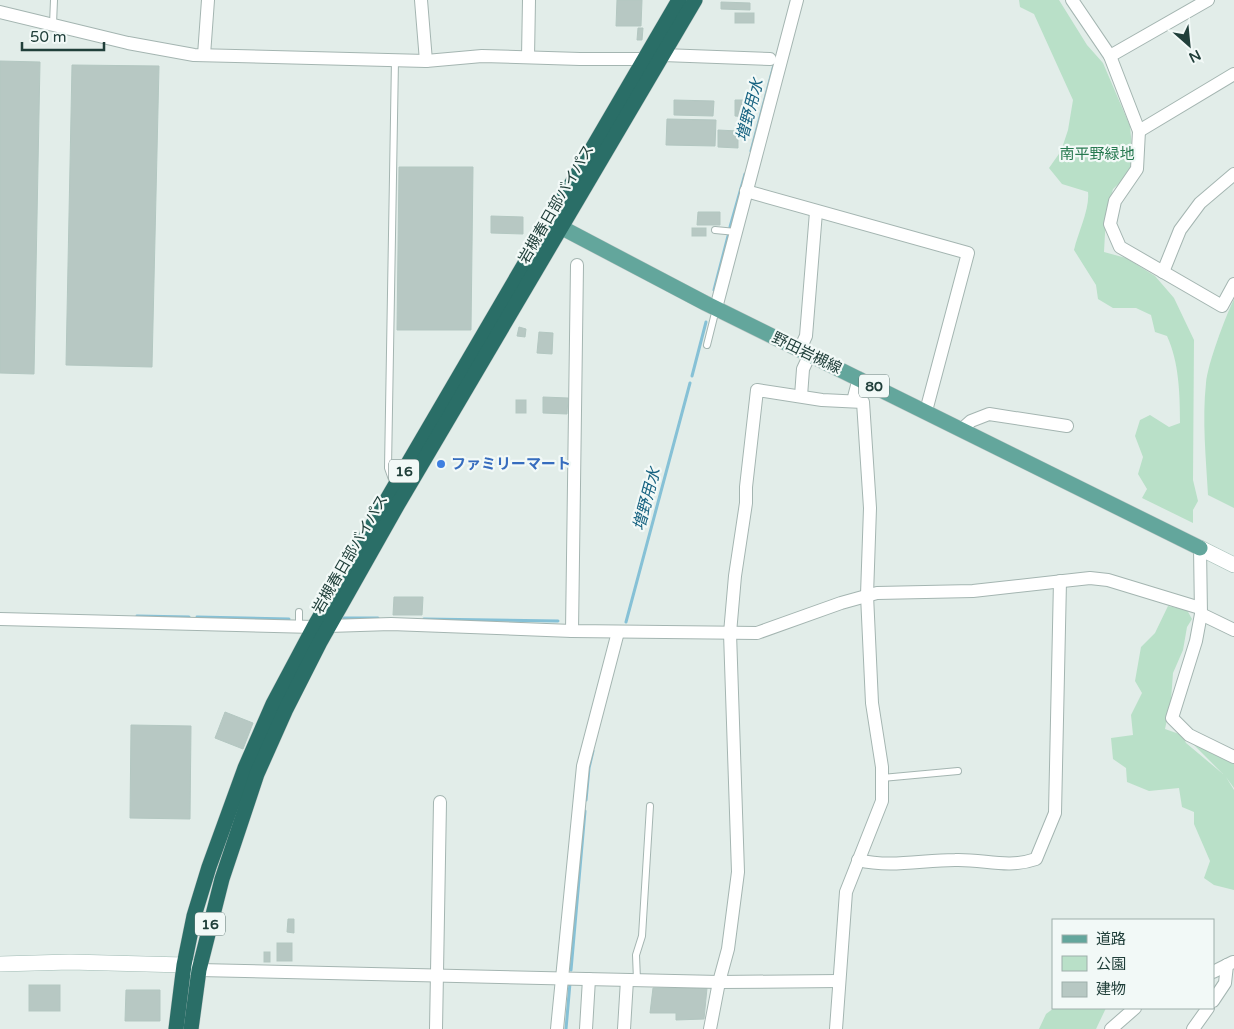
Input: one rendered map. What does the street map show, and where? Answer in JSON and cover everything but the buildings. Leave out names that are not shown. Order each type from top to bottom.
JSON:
[{"type":"highway","name":"岩槻春日部バイパス","points":[[176,1029],[184,965],[194,916],[209,867],[245,768],[274,704],[403,496],[556,225],[644,59],[679,0]]},
{"type":"highway","name":"岩槻春日部バイパス","points":[[191,1029],[199,970],[222,879],[257,774],[322,627],[395,487],[663,55],[695,0]]},
{"type":"main road","name":"野田岩槻線","points":[[556,225],[716,308],[1200,548]]},
{"type":"street","points":[[204,55],[208,0]]},
{"type":"street","points":[[421,0],[426,61]]},
{"type":"street","points":[[528,57],[529,0]]},
{"type":"street","points":[[716,308],[797,0]]},
{"type":"street","points":[[1072,0],[1110,56],[1139,131],[1138,169],[1116,200],[1110,224],[1120,247],[1222,306],[1234,284]]},
{"type":"street","points":[[1110,56],[1208,0]]},
{"type":"street","points":[[0,12],[128,43],[204,55],[426,61],[482,56],[644,59],[663,55],[770,59]]},
{"type":"street","points":[[1139,131],[1234,74]]},
{"type":"street","points":[[1163,272],[1180,230],[1200,203],[1234,174]]},
{"type":"street","points":[[746,191],[968,254],[926,411]]},
{"type":"street","points":[[801,396],[816,212]]},
{"type":"street","points":[[572,632],[577,265]]},
{"type":"street","points":[[852,401],[859,378]]},
{"type":"street","points":[[710,1029],[719,982],[728,949],[738,872],[730,633],[757,390],[822,400],[863,402],[870,508],[867,595],[872,703],[882,778],[882,801],[846,892],[836,1029]]},
{"type":"street","points":[[962,429],[971,421],[989,414],[1067,426]]},
{"type":"street","points":[[1234,565],[1200,548],[1201,611],[1196,641],[1172,718],[1189,735],[1234,757]]},
{"type":"street","points":[[0,619],[299,627],[391,624],[572,632],[757,633],[867,595],[889,592],[973,591],[1090,578],[1108,580],[1201,611],[1234,630]]},
{"type":"street","points":[[858,860],[878,865],[956,860],[1019,865],[1036,859],[1055,813],[1060,580]]},
{"type":"street","points":[[557,1029],[583,766],[618,632]]},
{"type":"street","points":[[436,1029],[440,802]]},
{"type":"street","points":[[0,964],[70,962],[184,965],[199,970],[719,982],[839,981]]},
{"type":"street","points":[[1214,972],[1231,963]]},
{"type":"street","points":[[1214,1000],[1226,982],[1231,963]]},
{"type":"street","points":[[586,1029],[589,979]]},
{"type":"street","points":[[624,1029],[632,980]]},
{"type":"street","points":[[1111,1029],[1134,1009]]},
{"type":"street","points":[[1193,1029],[1207,1009]]},
{"type":"lane","points":[[54,0],[54,24]]},
{"type":"lane","points":[[395,60],[388,468],[395,487]]},
{"type":"lane","points":[[715,230],[737,232]]},
{"type":"lane","points":[[707,345],[716,308]]},
{"type":"lane","points":[[299,612],[299,627]]},
{"type":"lane","points":[[882,778],[958,771]]},
{"type":"lane","points":[[632,980],[636,955],[642,936],[650,806]]},
{"type":"green space","name":"南平野緑地","points":[[1019,0],[1059,0],[1087,45],[1103,63],[1130,126],[1133,158],[1128,175],[1113,189],[1106,215],[1104,252],[1126,258],[1155,276],[1174,298],[1194,340],[1193,480],[1198,501],[1193,510],[1193,523],[1142,498],[1147,489],[1138,474],[1143,457],[1135,436],[1140,420],[1150,415],[1169,427],[1180,423],[1179,390],[1174,356],[1167,336],[1155,332],[1151,315],[1136,308],[1113,308],[1098,299],[1096,285],[1074,250],[1086,213],[1088,192],[1062,184],[1049,168],[1061,151],[1068,130],[1073,100],[1034,14],[1020,7]]},
{"type":"green space","points":[[1234,299],[1234,508],[1208,495],[1204,411],[1207,374]]},
{"type":"green space","points":[[1168,606],[1187,610],[1192,619],[1187,627],[1183,650],[1173,673],[1171,700],[1165,729],[1182,735],[1186,743],[1223,774],[1189,740],[1234,762],[1234,788],[1226,777],[1234,790],[1234,890],[1214,885],[1204,878],[1210,861],[1194,824],[1194,812],[1182,807],[1179,788],[1149,791],[1127,782],[1126,768],[1113,759],[1111,738],[1133,735],[1131,715],[1142,693],[1135,681],[1141,647],[1155,633]]},
{"type":"green space","points":[[1053,1009],[1106,1009],[1096,1029],[1039,1029],[1046,1014]]},
{"type":"waterway","name":"増野用水","points":[[751,151],[775,61]]},
{"type":"waterway","name":"増野用水","points":[[730,227],[745,174]]},
{"type":"waterway","name":"増野用水","points":[[714,290],[728,236]]},
{"type":"waterway","name":"増野用水","points":[[692,376],[706,322]]},
{"type":"waterway","name":"増野用水","points":[[626,622],[690,383]]},
{"type":"waterway","points":[[137,616],[189,617]]},
{"type":"waterway","points":[[197,617],[289,619]]},
{"type":"waterway","points":[[341,618],[378,618]]},
{"type":"waterway","points":[[424,619],[558,621]]},
{"type":"waterway","points":[[586,800],[589,768],[593,751]]},
{"type":"waterway","points":[[571,970],[585,811]]},
{"type":"waterway","points":[[566,1029],[570,983]]},
{"type":"place","name":"ファミリーマート","points":[[441,464]]}]
